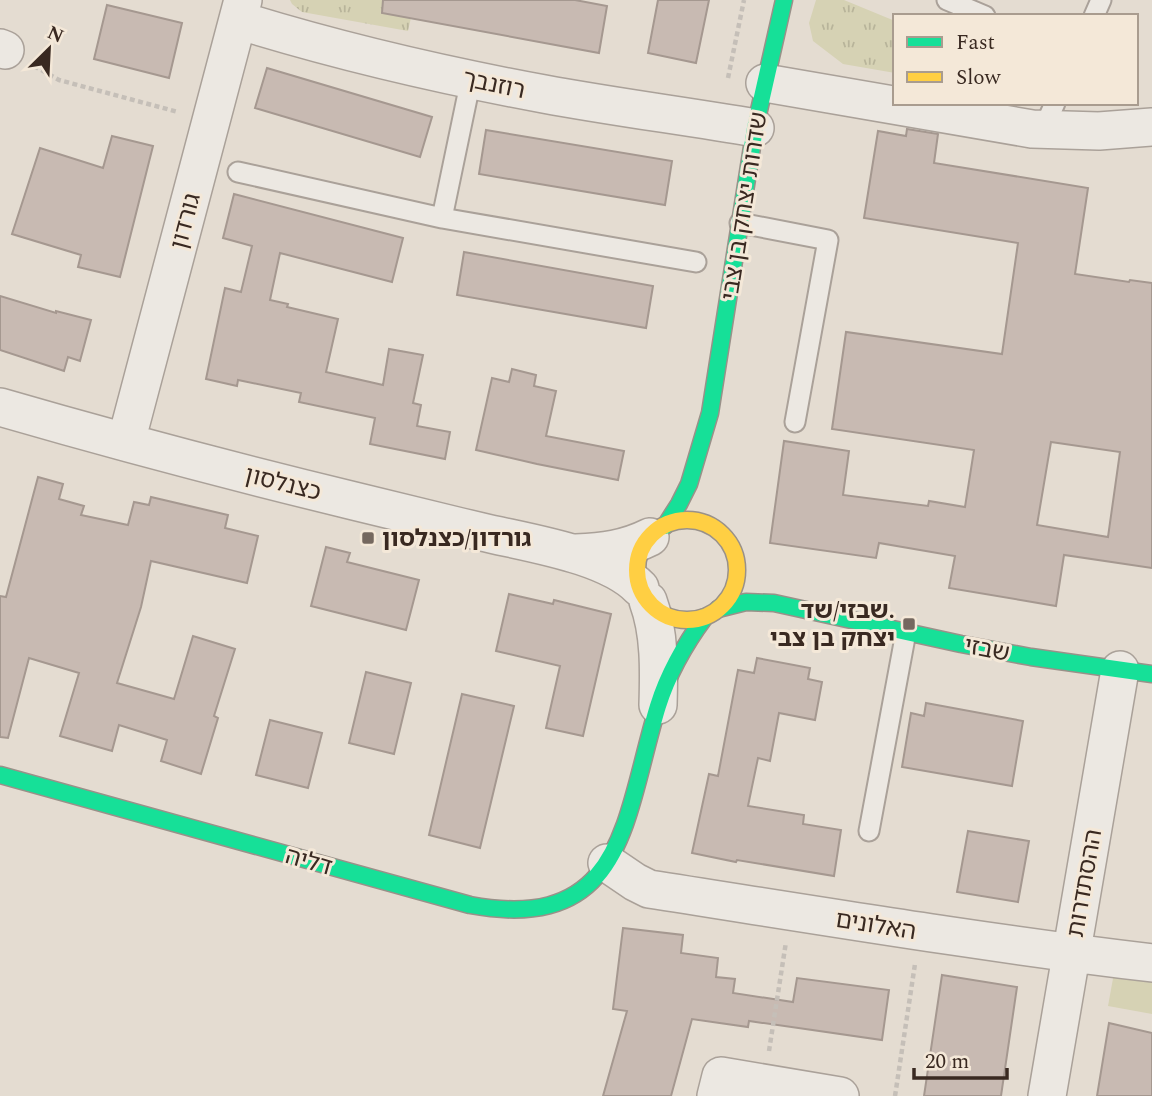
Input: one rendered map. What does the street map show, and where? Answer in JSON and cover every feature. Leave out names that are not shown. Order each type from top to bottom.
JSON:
[{"type":"street","name":"שדרות יצחק בן צבי","points":[[658,531],[679,505],[689,484],[710,414],[755,128],[783,0]]},
{"type":"street","name":"רוזנבך","points":[[241,10],[339,49],[545,94],[755,128]]},
{"type":"street","name":"גורדון","points":[[127,442],[241,10]]},
{"type":"street","points":[[765,83],[893,98]]},
{"type":"street","points":[[949,105],[1049,117],[1099,131],[1152,127]]},
{"type":"street","name":"כצנלסון","points":[[0,407],[303,488],[568,553],[613,569],[627,577],[644,595]]},
{"type":"street","name":"שדרות יצחק בן צבי","points":[[710,414],[710,473]]},
{"type":"street","points":[[714,509],[720,534]]},
{"type":"street","points":[[607,863],[634,803],[658,705],[680,654],[712,613],[729,598],[736,583],[737,568],[730,545],[714,529],[700,522],[676,521],[658,531],[645,543],[638,558],[637,573],[653,613],[657,645],[658,705]]},
{"type":"street","name":"כצנלסון","points":[[568,553],[618,549],[634,545],[658,531]]},
{"type":"street","points":[[734,552],[755,570]]},
{"type":"street","name":"שבזי","points":[[780,590],[823,614]]},
{"type":"street","points":[[644,595],[660,612],[674,618],[690,620],[712,613]]},
{"type":"street","name":"שבזי","points":[[712,613],[736,603],[765,601],[1031,657],[1136,672]]},
{"type":"street","name":"ההסתדרות","points":[[1047,1096],[1072,954],[1136,672]]},
{"type":"street","name":"דליה","points":[[0,775],[470,905],[495,909],[519,911],[559,903],[591,884],[607,863]]},
{"type":"street","name":"האלונים","points":[[607,863],[649,889],[920,932],[1152,963]]},
{"type":"street","points":[[716,1096],[721,1076],[840,1096]]},
{"type":"lane","points":[[947,0],[980,14]]},
{"type":"lane","points":[[442,218],[471,79]]},
{"type":"lane","points":[[238,172],[442,218],[696,262]]},
{"type":"lane","points":[[740,223],[828,240],[795,422]]},
{"type":"lane","points":[[869,831],[906,632]]},
{"type":"path","points":[[719,122],[744,0]]},
{"type":"path","points":[[3,49],[60,80],[212,121]]},
{"type":"path","points":[[764,1083],[791,911]]},
{"type":"path","points":[[895,1096],[920,932]]},
{"type":"green space","points":[[290,0],[415,0],[408,31],[302,12]]},
{"type":"green space","points":[[816,0],[844,0],[893,20],[893,73],[843,64],[813,41],[809,23]]},
{"type":"green space","points":[[1114,973],[1152,977],[1152,1014],[1108,1006]]},
{"type":"building","points":[[383,0],[575,0],[607,6],[599,53],[382,13]]},
{"type":"building","points":[[658,0],[709,0],[696,63],[648,53]]},
{"type":"building","points":[[107,5],[182,23],[169,78],[94,59]]},
{"type":"building","points":[[267,68],[432,117],[420,157],[255,108]]},
{"type":"building","points":[[907,129],[938,134],[934,163],[1088,188],[1075,274],[1152,283],[1152,568],[1064,555],[1056,606],[949,588],[955,556],[879,543],[876,558],[770,543],[784,441],[849,451],[843,495],[928,506],[929,501],[965,507],[974,450],[832,429],[846,332],[1002,354],[1018,243],[864,218],[878,131],[906,136]],"holes":[[[1051,442],[1120,452],[1108,537],[1037,525]]]},
{"type":"building","points":[[486,130],[672,161],[665,205],[479,174]]},
{"type":"building","points":[[112,136],[153,146],[120,277],[78,267],[81,255],[12,234],[40,148],[103,168]]},
{"type":"building","points":[[234,194],[403,238],[392,282],[280,253],[270,300],[288,304],[287,307],[338,319],[326,372],[383,385],[389,349],[423,355],[413,403],[421,405],[417,426],[450,432],[445,459],[370,444],[375,418],[299,402],[301,393],[238,380],[237,386],[206,379],[225,288],[241,292],[252,246],[223,238]]},
{"type":"building","points":[[464,252],[653,286],[646,328],[457,295]]},
{"type":"building","points":[[0,296],[56,313],[91,320],[80,361],[68,357],[64,371],[0,350]]},
{"type":"building","points":[[512,369],[536,375],[534,386],[556,391],[546,436],[624,451],[618,480],[476,450],[492,378],[509,382]]},
{"type":"building","points":[[38,477],[63,484],[59,499],[84,506],[81,515],[128,525],[134,502],[149,505],[151,497],[228,515],[225,528],[258,536],[247,583],[151,561],[141,607],[117,683],[174,699],[193,636],[235,649],[214,716],[218,718],[201,774],[161,761],[167,740],[119,725],[112,751],[60,736],[79,673],[29,658],[8,738],[0,737],[0,596],[6,597]]},
{"type":"building","points":[[326,547],[350,553],[347,562],[419,580],[406,630],[311,606]]},
{"type":"building","points":[[509,594],[553,604],[554,600],[611,614],[583,736],[546,728],[560,666],[496,651]]},
{"type":"building","points":[[757,658],[810,668],[808,679],[822,682],[815,720],[779,713],[770,761],[758,758],[748,806],[804,815],[803,824],[841,830],[834,876],[692,853],[709,774],[718,776],[738,670],[754,673]]},
{"type":"building","points":[[366,672],[411,683],[394,754],[349,743]]},
{"type":"building","points":[[462,694],[514,706],[480,848],[429,835]]},
{"type":"building","points":[[926,703],[1023,721],[1012,786],[902,767],[911,713],[924,716]]},
{"type":"building","points":[[270,720],[322,733],[308,788],[256,775]]},
{"type":"building","points":[[968,831],[1029,841],[1018,902],[957,892]]},
{"type":"building","points":[[623,928],[683,935],[681,953],[718,958],[716,977],[735,979],[733,993],[793,1002],[797,978],[889,990],[882,1040],[749,1021],[748,1027],[692,1019],[671,1096],[603,1096],[627,1011],[613,1009]]},
{"type":"building","points":[[942,975],[1017,987],[1001,1096],[924,1096]]},
{"type":"building","points":[[1109,1023],[1152,1033],[1152,1096],[1097,1096]]},
{"type":"traffic: fast","points":[[665,526],[689,484],[710,413],[755,128],[784,0]]},
{"type":"traffic: fast","points":[[718,609],[746,602],[774,603],[961,644],[1152,674]]},
{"type":"traffic: fast","points":[[0,775],[470,905],[521,909],[560,902],[589,884],[610,858],[625,825],[662,694],[678,660],[705,617]]},
{"type":"traffic: slow","points":[[687,520],[706,524],[722,535],[733,551],[737,570],[733,589],[722,605],[706,616],[687,620],[668,616],[652,605],[641,589],[637,570],[641,551],[652,535],[668,524],[687,520]]},
{"type":"place","name":"גורדון/כצנלסון","points":[[368,538]]},
{"type":"place","name":"שבזי/שד. יצחק בן צבי","points":[[909,624]]}]
